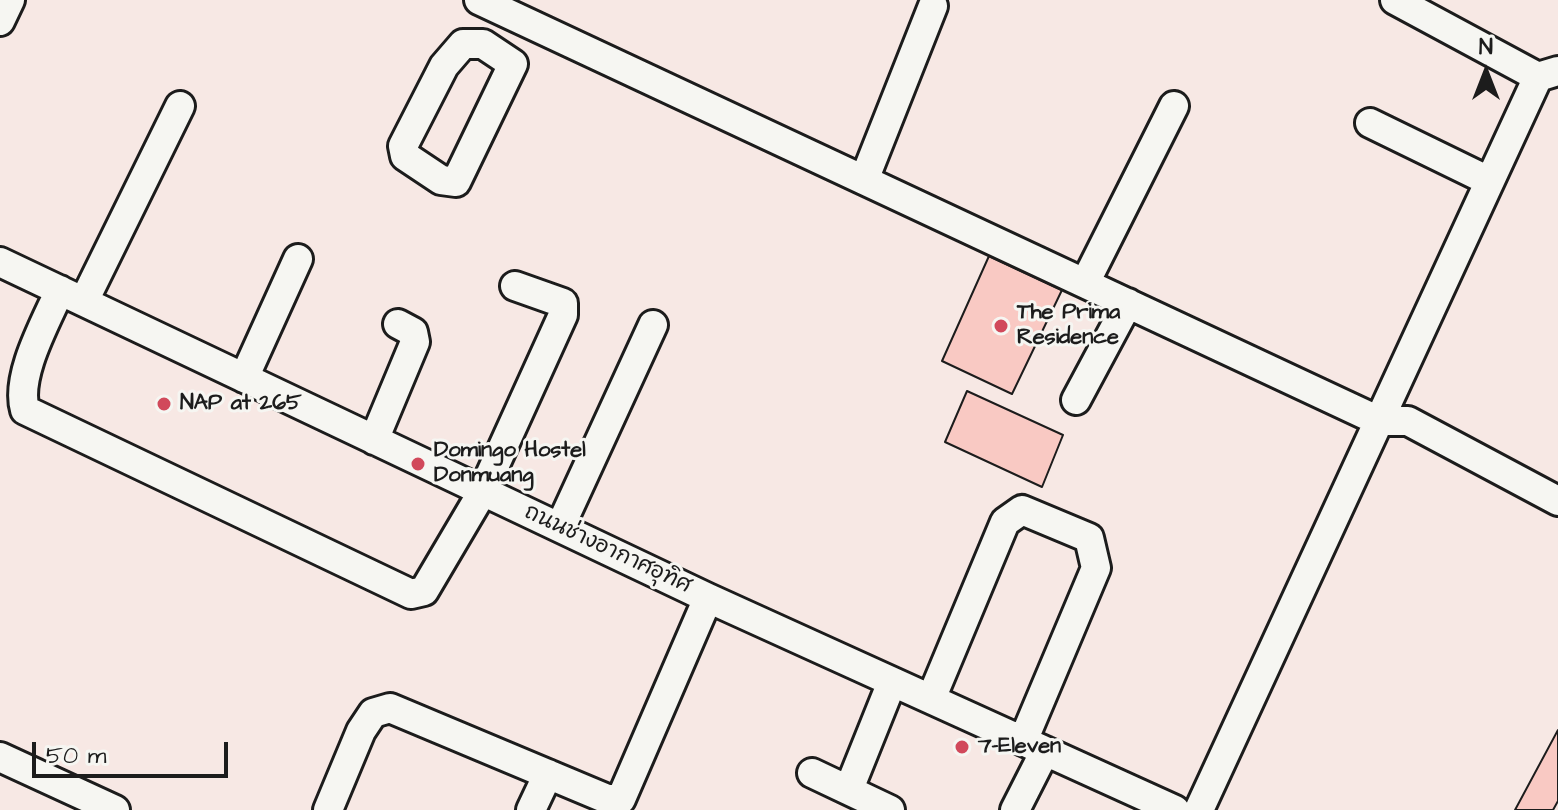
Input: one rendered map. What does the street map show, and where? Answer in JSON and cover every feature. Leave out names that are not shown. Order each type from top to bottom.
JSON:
[{"type":"street","points":[[0,21],[10,0]]},
{"type":"street","points":[[479,0],[1379,421],[1408,421],[1558,501]]},
{"type":"street","points":[[1199,810],[1489,181],[1548,74],[1395,0]]},
{"type":"street","points":[[864,180],[933,6]]},
{"type":"street","points":[[513,64],[483,44],[463,44],[437,79],[403,146],[405,156],[441,180],[456,182],[532,25]]},
{"type":"street","points":[[180,106],[72,296],[30,360],[20,395],[25,410],[411,594],[424,591],[483,491],[563,315],[563,303],[515,286]]},
{"type":"street","points":[[1085,283],[1174,106]]},
{"type":"street","points":[[1370,123],[1489,181]]},
{"type":"street","points":[[244,378],[298,259]]},
{"type":"street","name":"ถนนช่างอากาศอุทิศ","points":[[0,262],[708,598],[1175,810]]},
{"type":"street","points":[[1076,400],[1128,303]]},
{"type":"street","points":[[374,440],[415,342],[413,332],[398,324]]},
{"type":"street","points":[[560,527],[653,325]]},
{"type":"street","points":[[931,699],[1005,522],[1022,510],[1089,538],[1096,568],[1015,810]]},
{"type":"street","points":[[328,810],[361,731],[373,713],[390,708],[607,799],[621,799],[708,598]]},
{"type":"street","points":[[849,789],[892,682]]},
{"type":"street","points":[[0,757],[111,809]]},
{"type":"street","points":[[812,773],[890,810]]},
{"type":"street","points":[[531,810],[548,774]]},
{"type":"building","name":"The Prima Residence","points":[[989,256],[1062,290],[1012,394],[942,361]]},
{"type":"building","name":"The Prima Residence","points":[[967,391],[1063,435],[1042,487],[945,442]]},
{"type":"building","points":[[1558,730],[1558,801],[1553,810],[1515,810]]},
{"type":"place","name":"The Prima Residence","points":[[1001,326]]},
{"type":"place","name":"NAP at 265","points":[[164,404]]},
{"type":"place","name":"Domingo Hostel Donmuang","points":[[418,464]]},
{"type":"place","name":"7-Eleven","points":[[962,747]]}]
